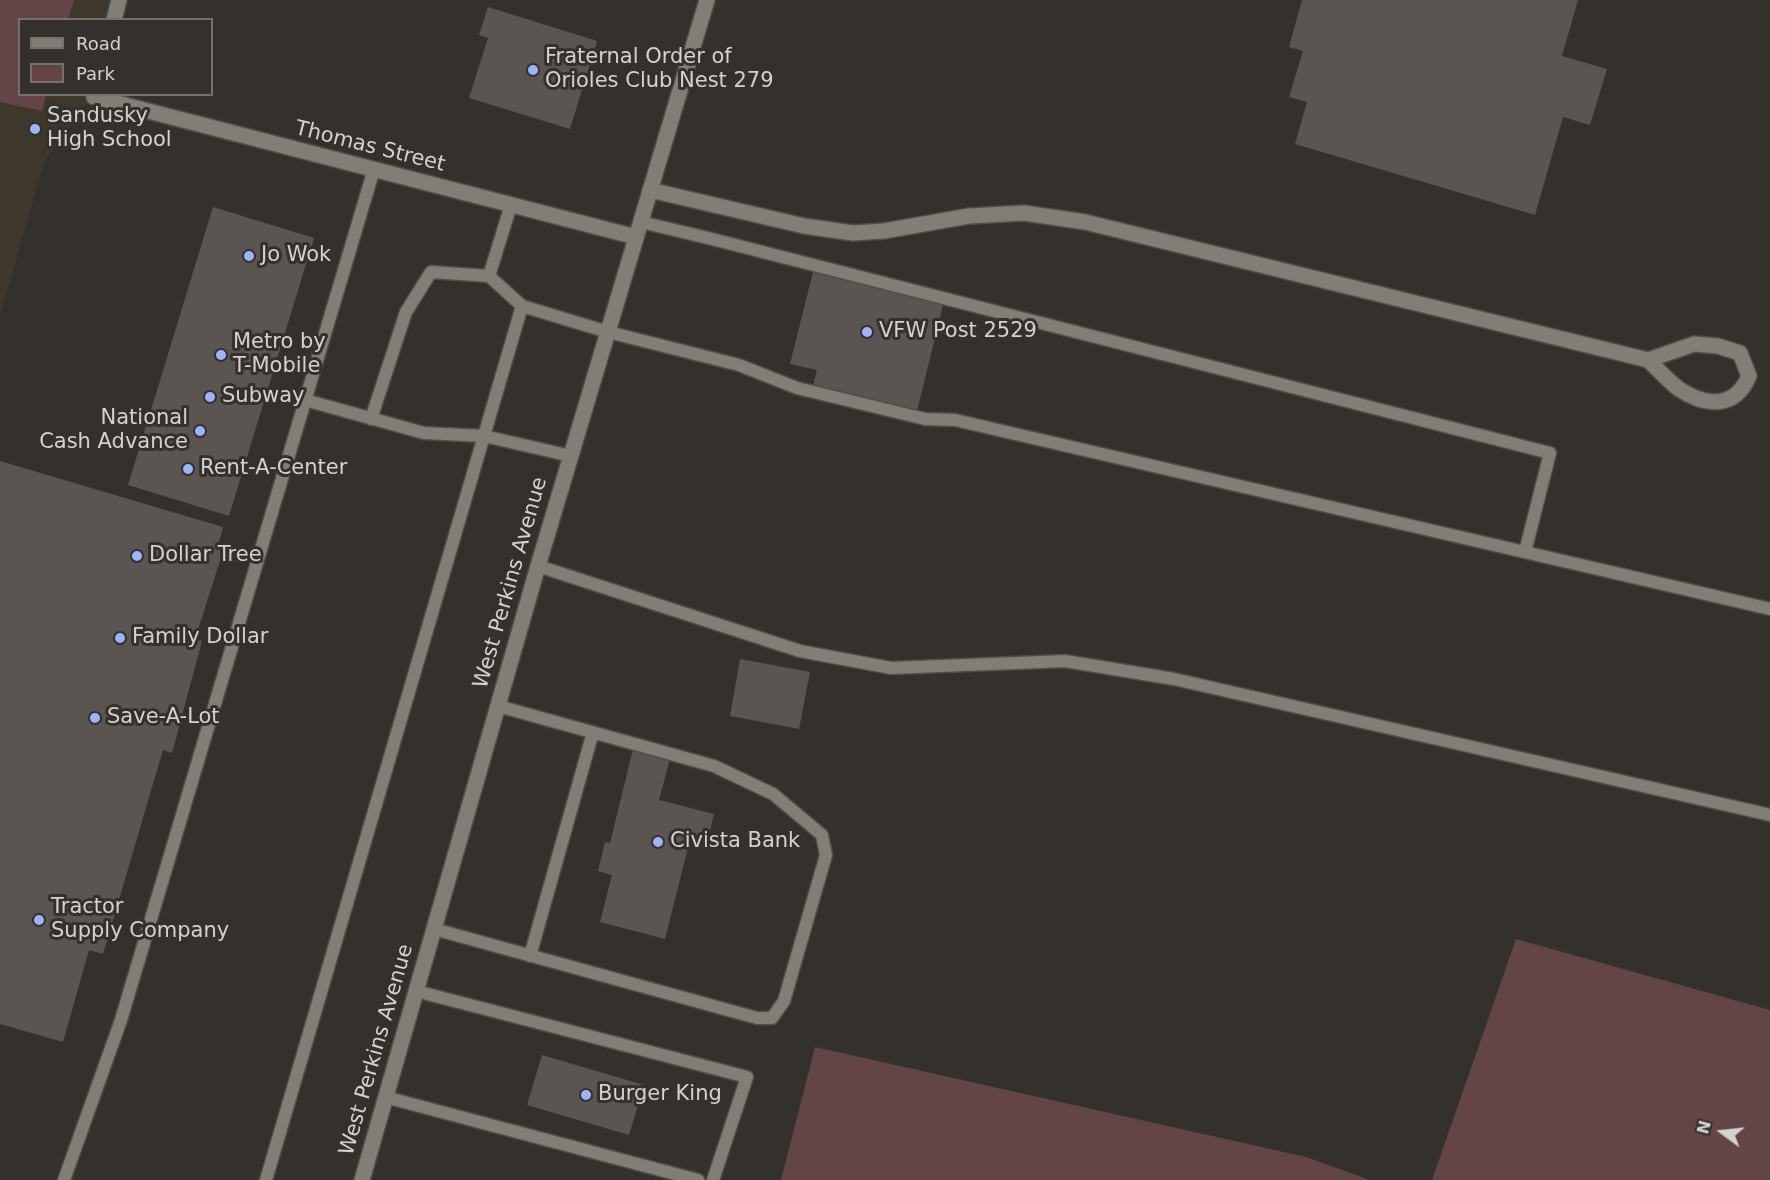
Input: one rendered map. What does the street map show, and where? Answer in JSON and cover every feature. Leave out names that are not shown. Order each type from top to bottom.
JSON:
[{"type":"street","points":[[114,18],[119,0]]},
{"type":"street","name":"West Perkins Avenue","points":[[362,1180],[537,566],[707,0]]},
{"type":"street","name":"Thomas Street","points":[[94,96],[511,205],[639,229]]},
{"type":"street","points":[[650,190],[804,226],[854,233],[884,231],[969,216],[1024,213],[1085,222],[1648,360],[1679,389],[1706,402],[1727,402],[1744,389],[1749,376],[1740,353],[1718,346],[1694,344],[1648,360]]},
{"type":"lane","points":[[64,1180],[121,1020],[374,169]]},
{"type":"lane","points":[[489,276],[511,205]]},
{"type":"lane","points":[[639,229],[708,238],[1550,453],[1525,552]]},
{"type":"lane","points":[[371,419],[406,312],[431,272],[489,276],[522,306],[608,332],[739,365],[797,388],[925,419],[955,420],[1770,609]]},
{"type":"lane","points":[[266,1180],[522,306]]},
{"type":"lane","points":[[305,400],[424,434],[484,436],[571,456]]},
{"type":"lane","points":[[537,566],[800,651],[891,669],[1065,661],[1087,664],[1174,680],[1770,815]]},
{"type":"lane","points":[[434,929],[757,1018],[772,1018],[784,1001],[826,855],[822,835],[773,794],[714,766],[498,706]]},
{"type":"lane","points":[[530,956],[593,732]]},
{"type":"lane","points":[[416,991],[747,1077],[713,1180]]},
{"type":"lane","points":[[385,1097],[698,1180]]},
{"type":"shaded area","name":"Sandusky High School","points":[[0,0],[119,0],[114,18],[18,18],[18,96],[93,96],[45,160],[0,316]]},
{"type":"green space","points":[[0,0],[74,0],[68,18],[18,18],[18,96],[46,96],[42,111],[0,102]]},
{"type":"green space","points":[[1516,939],[1770,1010],[1770,1180],[1432,1180]]},
{"type":"green space","points":[[815,1047],[1306,1157],[1370,1180],[781,1180]]},
{"type":"building","points":[[1302,0],[1578,0],[1562,56],[1607,69],[1590,125],[1563,117],[1535,215],[1295,144],[1307,102],[1289,97],[1303,51],[1289,47]]},
{"type":"building","name":"Fraternal Order of Orioles Club Nest 279","points":[[488,7],[597,41],[570,129],[469,98],[488,38],[479,35]]},
{"type":"building","points":[[213,207],[314,238],[229,516],[128,485]]},
{"type":"building","name":"VFW Post 2529","points":[[814,268],[944,301],[917,411],[813,385],[817,370],[790,364]]},
{"type":"building","points":[[0,461],[223,527],[218,546],[224,548],[195,639],[202,641],[172,753],[163,750],[103,954],[89,950],[63,1042],[0,1024]]},
{"type":"building","points":[[740,659],[810,672],[799,729],[730,716]]},
{"type":"building","name":"Civista Bank","points":[[634,745],[671,755],[659,800],[714,814],[706,848],[689,844],[665,939],[600,922],[612,875],[598,871],[605,842],[610,843]]},
{"type":"building","name":"Burger King","points":[[542,1055],[644,1085],[629,1135],[527,1105]]},
{"type":"place","name":"Fraternal Order of Orioles Club Nest 279","points":[[533,70]]},
{"type":"place","name":"Sandusky High School","points":[[35,129]]},
{"type":"place","name":"Jo Wok","points":[[249,256]]},
{"type":"place","name":"VFW Post 2529","points":[[867,332]]},
{"type":"place","name":"Metro by T-Mobile","points":[[221,355]]},
{"type":"place","name":"Subway","points":[[210,397]]},
{"type":"place","name":"National Cash Advance","points":[[200,431]]},
{"type":"place","name":"Rent-A-Center","points":[[188,469]]},
{"type":"place","name":"Dollar Tree","points":[[137,556]]},
{"type":"place","name":"Family Dollar","points":[[120,638]]},
{"type":"place","name":"Save-A-Lot","points":[[95,718]]},
{"type":"place","name":"Civista Bank","points":[[658,842]]},
{"type":"place","name":"Tractor Supply Company","points":[[39,920]]},
{"type":"place","name":"Burger King","points":[[586,1095]]}]
